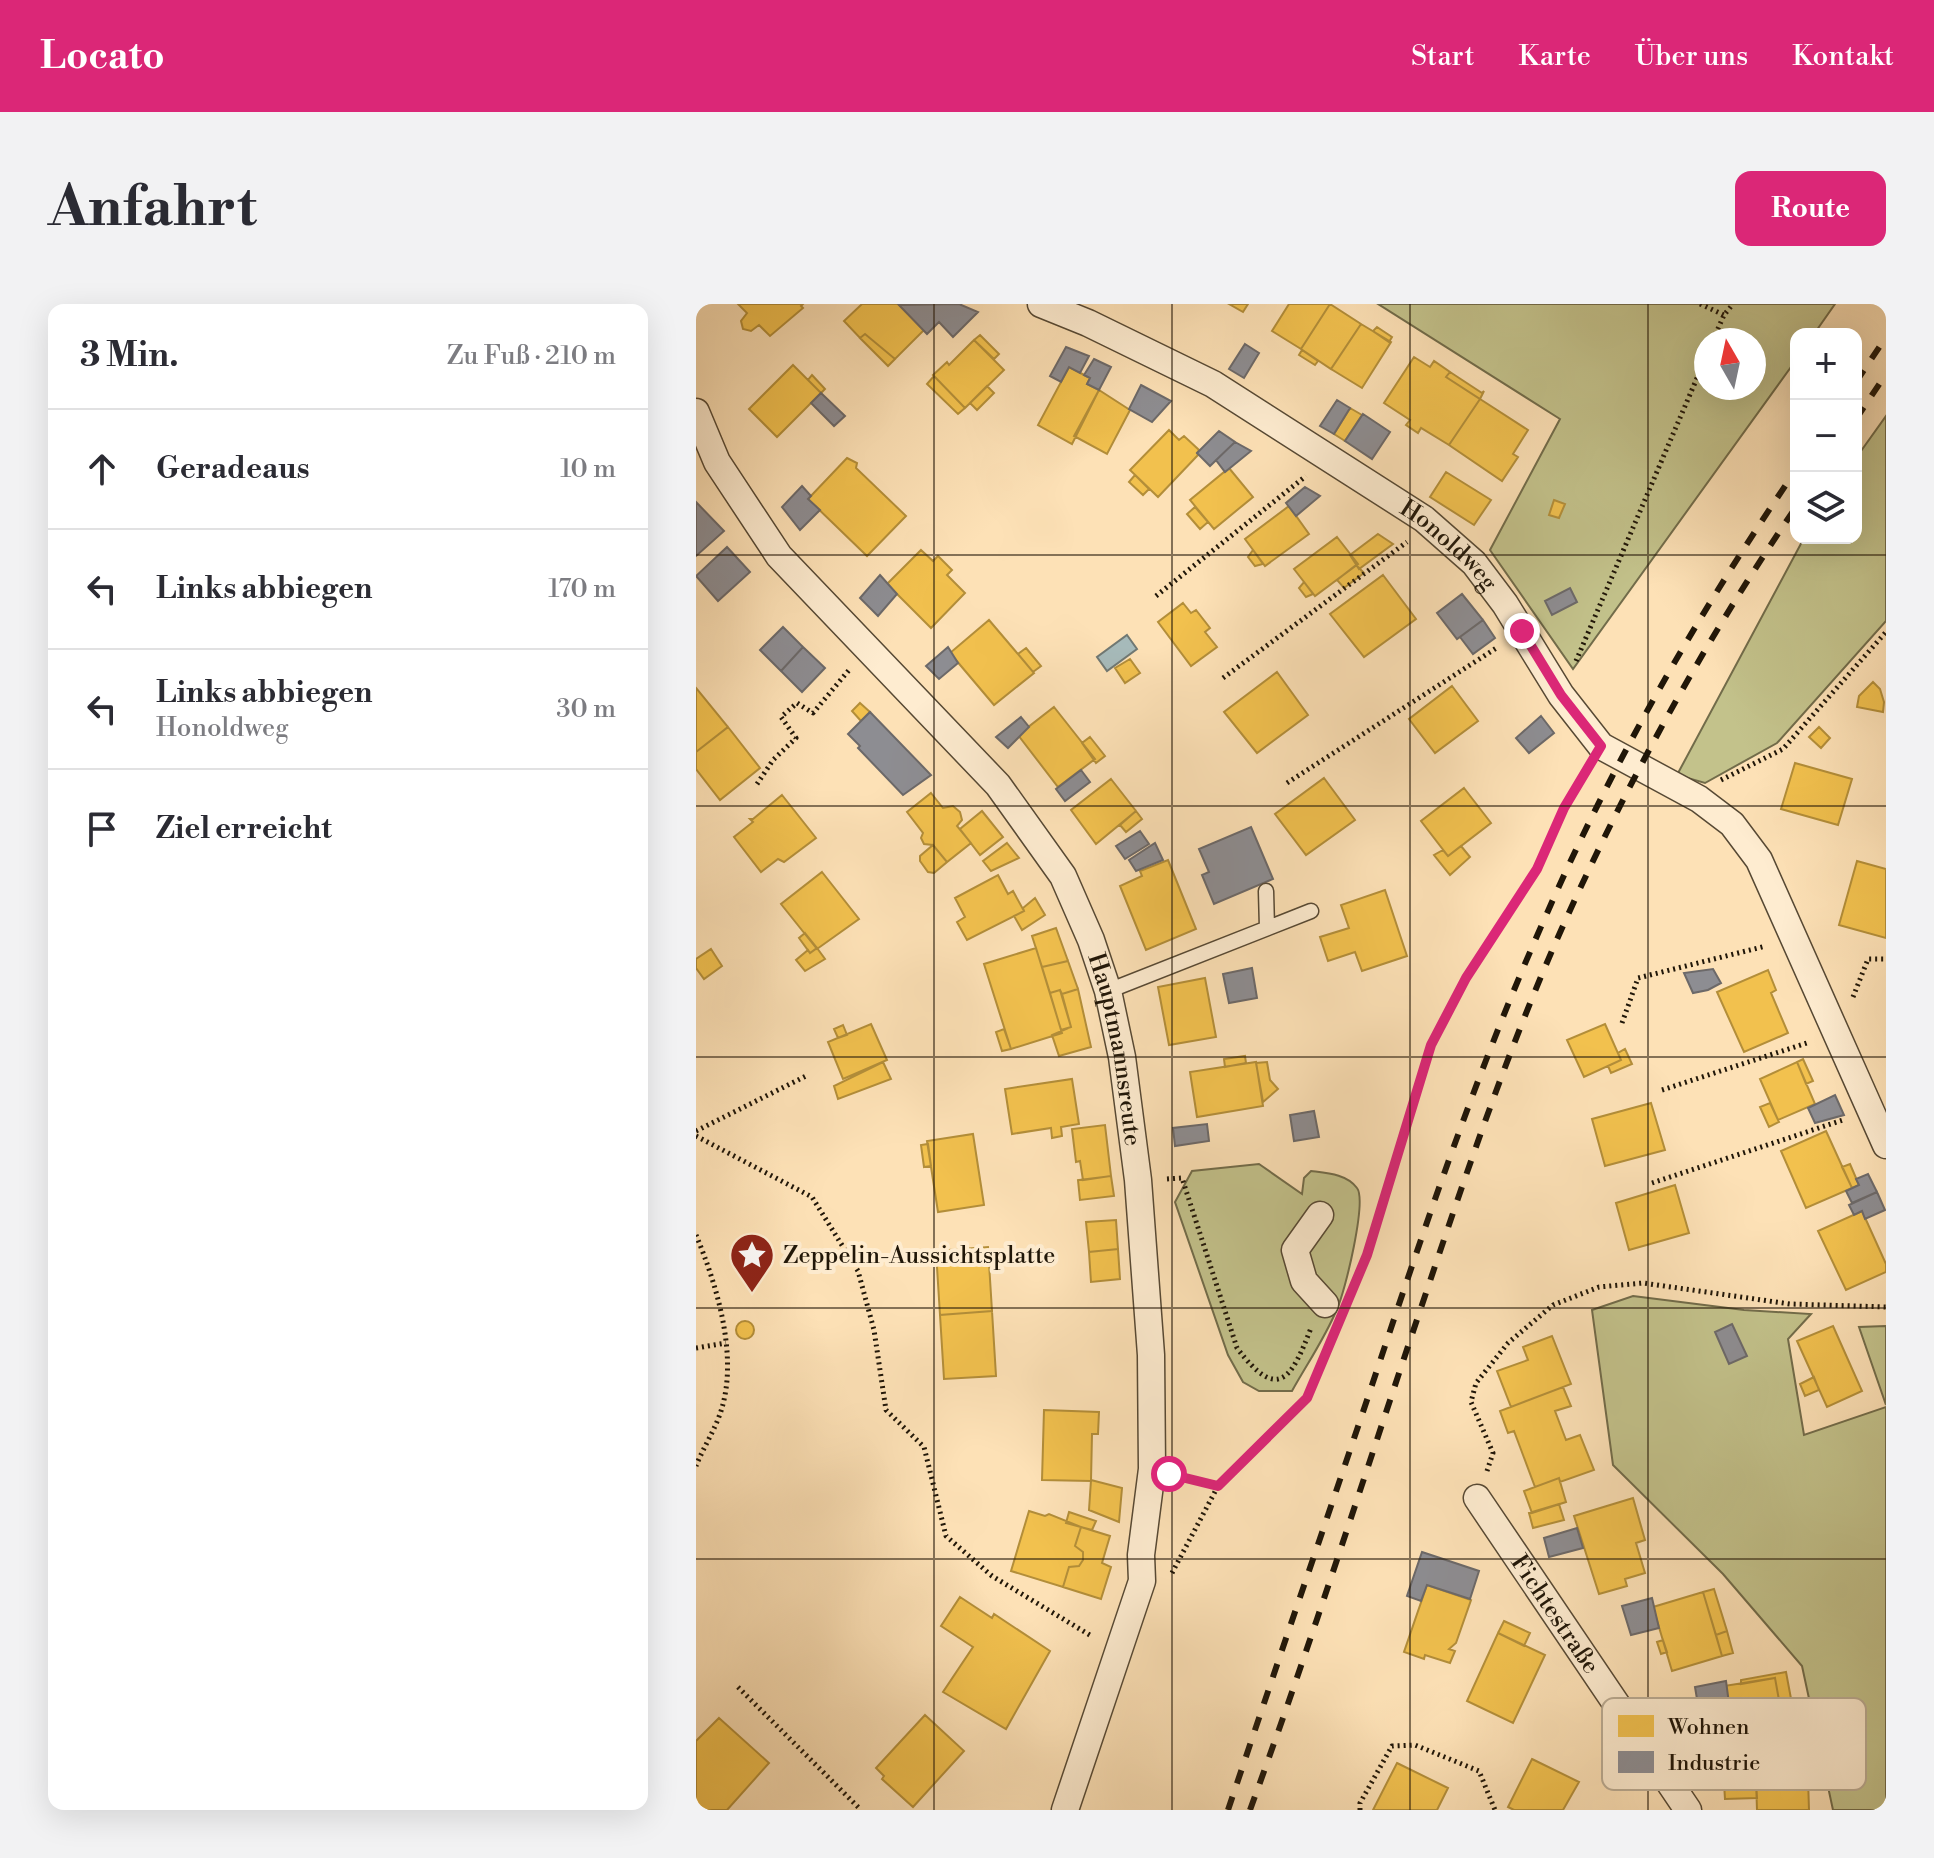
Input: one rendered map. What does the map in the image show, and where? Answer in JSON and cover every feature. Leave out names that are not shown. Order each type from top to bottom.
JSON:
[{"type":"street","name":"Honoldweg","points":[[1050,306],[1213,384],[1430,524],[1474,563],[1522,631],[1561,695],[1601,746],[1699,799],[1732,824],[1759,860],[1886,1145]]},
{"type":"street","name":"Hauptmannsreute","points":[[696,412],[717,462],[779,556],[998,785],[1063,876],[1091,940],[1108,991],[1132,1122],[1151,1355],[1152,1469],[1141,1555],[1142,1581],[1065,1810]]},
{"type":"street","points":[[1320,1215],[1295,1250],[1304,1281],[1334,1307]]},
{"type":"street","name":"Fichtestraße","points":[[1477,1498],[1612,1698]]},
{"type":"street","name":"Fichtestraße","points":[[1674,1790],[1688,1810]]},
{"type":"lane","points":[[1266,891],[1267,928]]},
{"type":"lane","points":[[1108,991],[1311,911]]},
{"type":"path","points":[[1700,304],[1724,315]]},
{"type":"path","points":[[1718,328],[1733,304]]},
{"type":"path","points":[[1561,695],[1694,385]]},
{"type":"path","points":[[1156,596],[1329,458]]},
{"type":"path","points":[[1223,678],[1430,524]]},
{"type":"path","points":[[1287,783],[1522,631]]},
{"type":"path","points":[[1699,799],[1724,778],[1783,749],[1886,632]]},
{"type":"path","points":[[757,784],[773,760],[796,738],[781,717],[797,703],[813,713],[868,648]]},
{"type":"path","points":[[1142,1581],[1170,1578],[1218,1486],[1307,1398],[1334,1307],[1371,1243],[1431,1045],[1466,978],[1537,869],[1564,808],[1601,746]]},
{"type":"path","points":[[1622,1023],[1638,978],[1794,939]]},
{"type":"path","points":[[1851,1003],[1868,959],[1886,959]]},
{"type":"path","points":[[1662,1090],[1815,1040]]},
{"type":"path","points":[[696,1134],[806,1076]]},
{"type":"path","points":[[1652,1183],[1871,1111]]},
{"type":"path","points":[[696,1134],[812,1197],[858,1271],[874,1330],[886,1410],[924,1447],[946,1536],[992,1576],[1083,1633]]},
{"type":"path","points":[[1166,1179],[1182,1178],[1237,1348],[1261,1374],[1274,1378],[1287,1377],[1296,1367],[1311,1328],[1334,1307]]},
{"type":"path","points":[[696,1235],[711,1272],[728,1352],[723,1404],[696,1466]]},
{"type":"path","points":[[1477,1498],[1493,1453],[1471,1402],[1476,1383],[1508,1343],[1553,1305],[1599,1287],[1643,1283],[1790,1304],[1886,1307]]},
{"type":"path","points":[[696,1348],[726,1343]]},
{"type":"path","points":[[1169,1474],[1218,1486]]},
{"type":"path","points":[[738,1687],[861,1810]]},
{"type":"path","points":[[1360,1810],[1360,1803],[1392,1746],[1415,1745],[1479,1771],[1495,1810]]},
{"type":"shaded area","points":[[1378,304],[1835,304],[1818,328],[1790,328],[1790,368],[1573,669],[1490,550],[1560,419]]},
{"type":"shaded area","points":[[1886,416],[1886,621],[1777,743],[1705,783],[1677,775],[1801,544],[1862,544],[1862,450]]},
{"type":"shaded area","points":[[1127,635],[1137,649],[1107,671],[1097,657]]},
{"type":"shaded area","points":[[1259,1164],[1302,1194],[1304,1178],[1311,1171],[1348,1180],[1357,1188],[1359,1196],[1354,1247],[1341,1299],[1292,1391],[1259,1391],[1243,1382],[1228,1355],[1175,1202],[1192,1171]]},
{"type":"shaded area","points":[[1633,1296],[1744,1310],[1811,1314],[1788,1339],[1804,1435],[1886,1407],[1886,1810],[1833,1810],[1829,1790],[1866,1790],[1866,1698],[1809,1698],[1802,1666],[1723,1574],[1613,1465],[1592,1310]]},
{"type":"shaded area","points":[[1886,1326],[1886,1405],[1859,1327]]},
{"type":"building: Wohnen","points":[[738,304],[803,304],[803,308],[770,336],[759,325],[751,331],[743,329],[741,321],[747,313]]},
{"type":"building: Wohnen","points":[[862,304],[898,304],[924,330],[895,359],[865,334],[860,338],[844,321]]},
{"type":"building: Wohnen","points":[[1229,304],[1248,304],[1243,312]]},
{"type":"building: Wohnen","points":[[1289,304],[1330,304],[1301,349],[1272,331]]},
{"type":"building: Wohnen","points":[[1330,304],[1361,324],[1331,369],[1301,349]]},
{"type":"building: Wohnen","points":[[1361,324],[1391,342],[1362,388],[1331,369]]},
{"type":"building: Wohnen","points":[[1377,327],[1392,337],[1389,342],[1373,331]]},
{"type":"building: Wohnen","points":[[865,334],[895,359],[888,366],[860,338]]},
{"type":"building: Wohnen","points":[[980,335],[999,354],[994,359],[974,340]]},
{"type":"building: Wohnen","points":[[974,340],[1004,370],[965,408],[933,375],[947,362],[949,365]]},
{"type":"building: Wohnen","points":[[1302,350],[1318,361],[1315,365],[1299,355]]},
{"type":"building: Wohnen","points":[[1414,357],[1430,367],[1434,361],[1450,372],[1446,377],[1480,399],[1449,445],[1421,428],[1418,433],[1406,425],[1410,420],[1384,403]]},
{"type":"building: Wohnen","points":[[793,365],[821,393],[777,437],[749,409]]},
{"type":"building: Wohnen","points":[[1069,367],[1090,378],[1087,384],[1099,390],[1072,444],[1038,425]]},
{"type":"building: Wohnen","points":[[1450,372],[1482,393],[1484,391],[1480,399],[1446,377]]},
{"type":"building: Wohnen","points":[[812,375],[825,389],[821,393],[808,380]]},
{"type":"building: Wohnen","points":[[934,376],[965,408],[958,414],[927,384]]},
{"type":"building: Wohnen","points":[[987,386],[994,393],[977,410],[970,403]]},
{"type":"building: Wohnen","points":[[1099,390],[1130,410],[1107,454],[1074,436]]},
{"type":"building: Wohnen","points":[[1480,399],[1528,430],[1513,454],[1518,457],[1502,481],[1449,445]]},
{"type":"building: Wohnen","points":[[1350,408],[1362,415],[1345,441],[1334,434]]},
{"type":"building: Wohnen","points":[[1169,430],[1179,440],[1184,436],[1199,450],[1198,455],[1158,497],[1130,470]]},
{"type":"building: Wohnen","points":[[847,458],[857,463],[856,468],[906,516],[867,556],[808,499]]},
{"type":"building: Wohnen","points":[[1229,468],[1253,497],[1214,529],[1190,500]]},
{"type":"building: Wohnen","points":[[1446,472],[1491,500],[1474,525],[1430,497]]},
{"type":"building: Wohnen","points":[[1135,475],[1149,489],[1143,495],[1129,482]]},
{"type":"building: Wohnen","points":[[1554,500],[1565,504],[1559,518],[1549,515]]},
{"type":"building: Wohnen","points":[[1289,506],[1309,534],[1265,566],[1245,539]]},
{"type":"building: Wohnen","points":[[1195,507],[1208,522],[1200,529],[1187,514]]},
{"type":"building: Wohnen","points":[[1378,534],[1393,544],[1359,569],[1350,555]]},
{"type":"building: Wohnen","points":[[1337,537],[1358,564],[1315,596],[1294,569]]},
{"type":"building: Wohnen","points":[[921,550],[933,561],[938,556],[952,570],[947,575],[965,593],[931,628],[887,584]]},
{"type":"building: Wohnen","points":[[1253,550],[1263,564],[1255,566],[1248,557]]},
{"type":"building: Wohnen","points":[[1356,565],[1364,573],[1344,588],[1337,580]]},
{"type":"building: Wohnen","points":[[1383,575],[1416,619],[1364,657],[1330,614]]},
{"type":"building: Wohnen","points":[[1304,582],[1313,594],[1306,597],[1299,588]]},
{"type":"building: Wohnen","points":[[1183,603],[1191,613],[1196,610],[1210,628],[1205,632],[1217,647],[1191,666],[1158,622]]},
{"type":"building: Wohnen","points":[[989,620],[1034,673],[994,705],[950,653]]},
{"type":"building: Wohnen","points":[[1026,648],[1041,666],[1033,672],[1018,654]]},
{"type":"building: Wohnen","points":[[1130,659],[1140,673],[1125,683],[1115,668]]},
{"type":"building: Wohnen","points":[[1277,672],[1308,715],[1257,753],[1224,712]]},
{"type":"building: Wohnen","points":[[1873,682],[1880,689],[1883,712],[1857,707],[1859,696]]},
{"type":"building: Wohnen","points":[[1452,686],[1478,721],[1435,753],[1409,719]]},
{"type":"building: Wohnen","points":[[696,688],[728,727],[696,752]]},
{"type":"building: Wohnen","points":[[860,703],[870,712],[861,721],[852,711]]},
{"type":"building: Wohnen","points":[[1054,707],[1095,759],[1058,787],[1018,735]]},
{"type":"building: Wohnen","points":[[728,727],[760,768],[720,800],[696,769],[696,752]]},
{"type":"building: Wohnen","points":[[1819,727],[1830,738],[1821,748],[1809,737]]},
{"type":"building: Wohnen","points":[[1090,737],[1105,756],[1096,763],[1082,743]]},
{"type":"building: Wohnen","points":[[1795,763],[1852,779],[1838,825],[1781,809]]},
{"type":"building: Wohnen","points":[[1324,778],[1355,820],[1306,855],[1275,814]]},
{"type":"building: Wohnen","points":[[1111,779],[1136,811],[1096,844],[1071,810]]},
{"type":"building: Wohnen","points":[[1464,788],[1491,823],[1448,856],[1421,821]]},
{"type":"building: Wohnen","points":[[931,793],[943,808],[953,806],[960,812],[962,820],[957,826],[971,843],[947,862],[933,845],[924,844],[921,838],[923,833],[907,812]]},
{"type":"building: Wohnen","points":[[782,795],[816,838],[784,862],[778,859],[761,872],[734,837],[753,822],[750,819]]},
{"type":"building: Wohnen","points":[[982,811],[1003,837],[980,855],[960,829]]},
{"type":"building: Wohnen","points":[[1136,811],[1142,819],[1126,832],[1120,825]]},
{"type":"building: Wohnen","points":[[1007,843],[1019,858],[991,871],[983,861]]},
{"type":"building: Wohnen","points":[[933,845],[947,862],[934,873],[928,872],[920,861],[920,856]]},
{"type":"building: Wohnen","points":[[1461,846],[1470,857],[1450,875],[1434,855],[1443,850],[1448,856]]},
{"type":"building: Wohnen","points":[[1168,860],[1196,929],[1146,950],[1120,886],[1142,876],[1140,871]]},
{"type":"building: Wohnen","points":[[1857,861],[1886,869],[1886,938],[1839,925]]},
{"type":"building: Wohnen","points":[[822,872],[859,919],[817,949],[781,904]]},
{"type":"building: Wohnen","points":[[998,875],[1008,894],[1013,891],[1024,911],[967,940],[957,922],[965,917],[955,898]]},
{"type":"building: Wohnen","points":[[1385,890],[1407,956],[1362,971],[1355,952],[1328,961],[1320,937],[1349,928],[1341,905]]},
{"type":"building: Wohnen","points":[[1035,898],[1045,915],[1022,930],[1014,916],[1024,911],[1023,908]]},
{"type":"building: Wohnen","points":[[1056,928],[1068,961],[1042,967],[1032,936]]},
{"type":"building: Wohnen","points":[[805,933],[817,948],[810,953],[799,938]]},
{"type":"building: Wohnen","points":[[817,948],[825,959],[805,971],[796,960],[808,950],[810,953]]},
{"type":"building: Wohnen","points":[[1036,948],[1062,1033],[1011,1049],[984,964]]},
{"type":"building: Wohnen","points":[[711,949],[722,966],[704,979],[696,968],[696,959]]},
{"type":"building: Wohnen","points":[[1068,961],[1078,989],[1062,994],[1060,990],[1050,993],[1042,967]]},
{"type":"building: Wohnen","points":[[1768,970],[1776,990],[1771,993],[1788,1033],[1744,1052],[1717,992]]},
{"type":"building: Wohnen","points":[[1205,978],[1216,1037],[1169,1045],[1158,987]]},
{"type":"building: Wohnen","points":[[1078,989],[1091,1047],[1059,1056],[1052,1035],[1071,1027],[1062,994]]},
{"type":"building: Wohnen","points":[[1060,990],[1071,1027],[1061,1030],[1050,993]]},
{"type":"building: Wohnen","points":[[871,1024],[887,1060],[843,1079],[828,1042]]},
{"type":"building: Wohnen","points":[[1605,1024],[1621,1060],[1584,1077],[1567,1040]]},
{"type":"building: Wohnen","points":[[843,1025],[847,1035],[838,1038],[834,1029]]},
{"type":"building: Wohnen","points":[[1004,1029],[1011,1049],[1002,1051],[996,1032]]},
{"type":"building: Wohnen","points":[[1625,1049],[1632,1064],[1611,1073],[1608,1066],[1621,1060],[1618,1053]]},
{"type":"building: Wohnen","points":[[1245,1056],[1246,1063],[1225,1067],[1224,1059]]},
{"type":"building: Wohnen","points":[[1803,1059],[1813,1081],[1806,1084],[1797,1062]]},
{"type":"building: Wohnen","points":[[883,1062],[891,1079],[838,1099],[834,1086]]},
{"type":"building: Wohnen","points":[[1256,1062],[1263,1106],[1197,1117],[1190,1072]]},
{"type":"building: Wohnen","points":[[1267,1062],[1270,1080],[1278,1089],[1263,1102],[1256,1063]]},
{"type":"building: Wohnen","points":[[1797,1062],[1815,1104],[1778,1120],[1760,1079]]},
{"type":"building: Wohnen","points":[[1072,1079],[1079,1124],[1061,1127],[1062,1136],[1052,1138],[1051,1128],[1012,1134],[1005,1089]]},
{"type":"building: Wohnen","points":[[1651,1103],[1665,1150],[1605,1166],[1592,1119]]},
{"type":"building: Wohnen","points":[[1770,1103],[1779,1122],[1769,1127],[1760,1107]]},
{"type":"building: Wohnen","points":[[1105,1125],[1111,1176],[1083,1180],[1080,1161],[1076,1162],[1072,1129]]},
{"type":"building: Wohnen","points":[[1826,1131],[1852,1188],[1806,1208],[1781,1151]]},
{"type":"building: Wohnen","points":[[973,1134],[984,1205],[938,1212],[927,1141]]},
{"type":"building: Wohnen","points":[[928,1144],[931,1166],[924,1167],[921,1145]]},
{"type":"building: Wohnen","points":[[1850,1164],[1859,1185],[1852,1188],[1842,1167]]},
{"type":"building: Wohnen","points":[[1111,1176],[1114,1196],[1080,1200],[1078,1180]]},
{"type":"building: Wohnen","points":[[1675,1185],[1689,1233],[1629,1250],[1616,1203]]},
{"type":"building: Wohnen","points":[[1862,1211],[1886,1264],[1886,1272],[1846,1290],[1818,1231]]},
{"type":"building: Wohnen","points":[[1116,1220],[1118,1249],[1089,1252],[1086,1222]]},
{"type":"building: Wohnen","points":[[988,1247],[992,1311],[940,1315],[936,1251]]},
{"type":"building: Wohnen","points":[[1118,1249],[1120,1279],[1091,1282],[1089,1252]]},
{"type":"building: Wohnen","points":[[992,1311],[996,1376],[944,1379],[940,1315]]},
{"type":"building: Wohnen","points":[[741,1321],[749,1321],[754,1330],[752,1337],[741,1339],[736,1334],[736,1326]]},
{"type":"building: Wohnen","points":[[1833,1326],[1862,1391],[1827,1407],[1797,1341]]},
{"type":"building: Wohnen","points":[[1552,1336],[1571,1384],[1511,1407],[1497,1371],[1528,1360],[1523,1347]]},
{"type":"building: Wohnen","points":[[1814,1377],[1819,1390],[1805,1396],[1800,1384]]},
{"type":"building: Wohnen","points":[[1563,1387],[1571,1406],[1555,1411],[1566,1440],[1580,1435],[1594,1470],[1535,1487],[1514,1431],[1508,1433],[1500,1411]]},
{"type":"building: Wohnen","points":[[1044,1410],[1099,1412],[1098,1434],[1092,1434],[1091,1481],[1042,1480]]},
{"type":"building: Wohnen","points":[[1559,1478],[1566,1502],[1532,1513],[1524,1491]]},
{"type":"building: Wohnen","points":[[1091,1480],[1122,1488],[1119,1522],[1089,1510]]},
{"type":"building: Wohnen","points":[[1633,1498],[1645,1540],[1636,1543],[1645,1573],[1625,1579],[1627,1586],[1599,1594],[1574,1516]]},
{"type":"building: Wohnen","points":[[1559,1504],[1564,1520],[1533,1528],[1529,1513]]},
{"type":"building: Wohnen","points":[[1029,1511],[1045,1516],[1049,1514],[1081,1527],[1075,1546],[1083,1552],[1083,1560],[1079,1566],[1069,1567],[1063,1587],[1011,1571]]},
{"type":"building: Wohnen","points":[[1069,1512],[1096,1521],[1092,1530],[1066,1523]]},
{"type":"building: Wohnen","points":[[1081,1527],[1110,1536],[1102,1563],[1111,1567],[1101,1599],[1063,1587],[1069,1567],[1079,1566],[1083,1560],[1083,1552],[1075,1546]]},
{"type":"building: Wohnen","points":[[1427,1585],[1471,1600],[1456,1643],[1449,1649],[1455,1651],[1450,1663],[1404,1652]]},
{"type":"building: Wohnen","points":[[1714,1589],[1727,1631],[1716,1635],[1703,1592]]},
{"type":"building: Wohnen","points":[[1703,1592],[1722,1656],[1672,1671],[1653,1607]]},
{"type":"building: Wohnen","points":[[960,1597],[992,1618],[994,1614],[1050,1651],[1006,1729],[943,1692],[973,1647],[941,1626]]},
{"type":"building: Wohnen","points":[[1504,1621],[1530,1633],[1524,1646],[1498,1633]]},
{"type":"building: Wohnen","points":[[1727,1631],[1733,1653],[1722,1656],[1716,1635]]},
{"type":"building: Wohnen","points":[[1498,1633],[1545,1655],[1513,1723],[1467,1701]]},
{"type":"building: Wohnen","points":[[1663,1640],[1667,1652],[1661,1654],[1657,1642]]},
{"type":"building: Wohnen","points":[[1786,1672],[1791,1698],[1779,1698],[1775,1678],[1741,1684],[1741,1680]]},
{"type":"building: Wohnen","points":[[1775,1678],[1779,1698],[1726,1698],[1724,1686]]},
{"type":"building: Wohnen","points":[[925,1715],[964,1751],[913,1807],[882,1779],[884,1776],[876,1768]]},
{"type":"building: Wohnen","points":[[719,1718],[769,1763],[727,1810],[696,1810],[696,1741]]},
{"type":"building: Wohnen","points":[[1532,1759],[1579,1782],[1563,1810],[1514,1810],[1508,1807]]},
{"type":"building: Wohnen","points":[[1397,1763],[1448,1788],[1437,1810],[1373,1810]]},
{"type":"building: Wohnen","points":[[1724,1790],[1757,1790],[1757,1798],[1725,1799]]},
{"type":"building: Wohnen","points":[[1756,1790],[1808,1790],[1809,1810],[1757,1810]]},
{"type":"building: Industrie","points":[[959,304],[978,312],[953,337],[939,322],[927,334],[899,305]]},
{"type":"building: Industrie","points":[[1245,344],[1259,353],[1244,378],[1229,369]]},
{"type":"building: Industrie","points":[[1066,347],[1089,356],[1080,373],[1069,367],[1061,382],[1050,376]]},
{"type":"building: Industrie","points":[[1094,359],[1111,367],[1099,390],[1087,384],[1090,378],[1084,375]]},
{"type":"building: Industrie","points":[[1141,385],[1171,401],[1152,422],[1129,409]]},
{"type":"building: Industrie","points":[[821,393],[845,416],[834,426],[811,403]]},
{"type":"building: Industrie","points":[[1337,400],[1350,408],[1334,434],[1320,426]]},
{"type":"building: Industrie","points":[[1363,414],[1390,432],[1372,459],[1345,441]]},
{"type":"building: Industrie","points":[[1219,431],[1235,442],[1210,466],[1197,453]]},
{"type":"building: Industrie","points":[[1235,442],[1251,451],[1225,472],[1216,460]]},
{"type":"building: Industrie","points":[[802,486],[811,496],[808,499],[820,510],[800,530],[782,507]]},
{"type":"building: Industrie","points":[[1305,487],[1320,496],[1296,516],[1286,503]]},
{"type":"building: Industrie","points":[[696,502],[724,531],[696,556]]},
{"type":"building: Industrie","points":[[727,547],[750,572],[718,601],[696,576]]},
{"type":"building: Industrie","points":[[880,575],[897,594],[878,616],[860,598]]},
{"type":"building: Industrie","points":[[1570,588],[1577,602],[1552,615],[1545,601]]},
{"type":"building: Industrie","points":[[1462,594],[1483,620],[1457,639],[1437,613]]},
{"type":"building: Industrie","points":[[1483,620],[1495,638],[1473,654],[1460,637]]},
{"type":"building: Industrie","points":[[783,627],[803,647],[781,671],[760,650]]},
{"type":"building: Industrie","points":[[803,647],[825,668],[802,692],[781,671]]},
{"type":"building: Industrie","points":[[948,647],[958,663],[939,679],[926,666]]},
{"type":"building: Industrie","points":[[870,712],[931,775],[903,795],[848,734]]},
{"type":"building: Industrie","points":[[1541,716],[1554,733],[1529,753],[1516,738]]},
{"type":"building: Industrie","points":[[1021,717],[1029,727],[1008,748],[996,737]]},
{"type":"building: Industrie","points":[[1081,770],[1090,782],[1065,801],[1056,789]]},
{"type":"building: Industrie","points":[[1251,827],[1273,879],[1214,904],[1202,875],[1209,872],[1199,849]]},
{"type":"building: Industrie","points":[[1140,831],[1149,844],[1125,859],[1116,846]]},
{"type":"building: Industrie","points":[[1155,843],[1163,860],[1136,871],[1129,860]]},
{"type":"building: Industrie","points":[[1252,968],[1257,998],[1229,1003],[1223,974]]},
{"type":"building: Industrie","points":[[1713,969],[1721,983],[1693,993],[1684,973]]},
{"type":"building: Industrie","points":[[1835,1095],[1844,1115],[1815,1123],[1808,1108]]},
{"type":"building: Industrie","points":[[1314,1111],[1319,1137],[1294,1141],[1290,1115]]},
{"type":"building: Industrie","points":[[1207,1124],[1209,1141],[1175,1146],[1173,1128]]},
{"type":"building: Industrie","points":[[1868,1174],[1877,1192],[1852,1203],[1846,1191],[1859,1185],[1856,1179]]},
{"type":"building: Industrie","points":[[1877,1192],[1885,1210],[1865,1219],[1862,1211],[1854,1215],[1849,1205]]},
{"type":"building: Industrie","points":[[1732,1324],[1747,1356],[1729,1364],[1715,1332]]},
{"type":"building: Industrie","points":[[1577,1528],[1583,1548],[1549,1557],[1544,1538]]},
{"type":"building: Industrie","points":[[1422,1552],[1479,1571],[1470,1599],[1427,1585],[1421,1601],[1407,1596]]},
{"type":"building: Industrie","points":[[1652,1598],[1659,1628],[1631,1635],[1622,1606]]},
{"type":"building: Industrie","points":[[1726,1681],[1728,1698],[1697,1698],[1695,1687]]},
{"type":"railway","points":[[1862,373],[1886,337]]},
{"type":"railway","points":[[1862,410],[1886,374]]},
{"type":"railway","points":[[1228,1810],[1430,1214],[1522,971],[1574,853],[1631,740],[1694,630],[1795,472]]},
{"type":"railway","points":[[1250,1810],[1475,1149],[1547,963],[1617,811],[1672,707],[1790,516]]},
{"type":"place","name":"Zeppelin-Aussichtsplatte","points":[[752,1294]]},
{"type":"route","points":[[1169,1474],[1218,1486],[1307,1398],[1367,1255],[1431,1045],[1466,978],[1537,869],[1564,808],[1601,746],[1561,695],[1522,631]]}]
